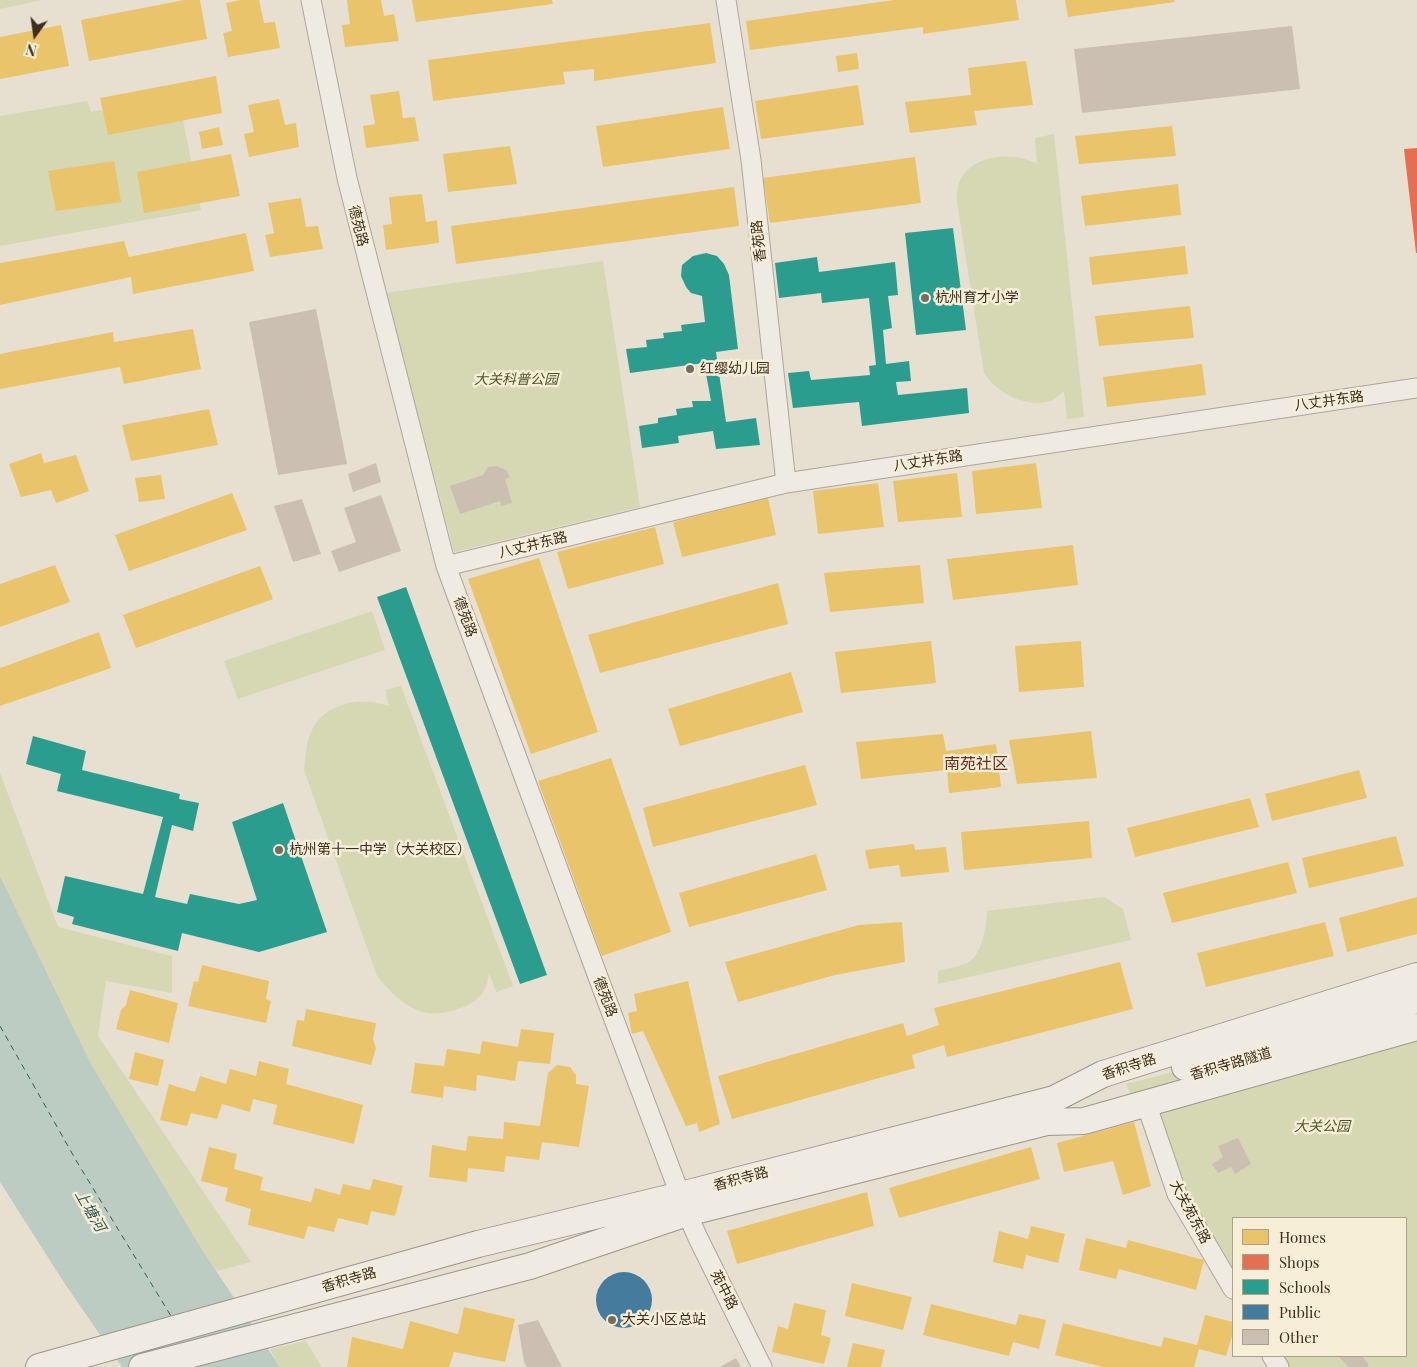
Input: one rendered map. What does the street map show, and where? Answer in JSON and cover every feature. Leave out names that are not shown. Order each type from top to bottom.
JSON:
[{"type":"main road","name":"香积寺路","points":[[49,1364],[478,1244],[684,1204],[1051,1110],[1103,1074],[1417,976]]},
{"type":"main road","name":"香积寺路隧道","points":[[1051,1110],[1077,1098],[1417,1000]]},
{"type":"main road","name":"香积寺路隧道","points":[[1051,1110],[1082,1107],[1417,1011]]},
{"type":"main road","name":"香积寺路","points":[[1051,1110],[1084,1121],[1417,1027]]},
{"type":"main road","name":"香积寺路","points":[[142,1367],[530,1266],[684,1204]]},
{"type":"street","name":"德苑路","points":[[311,0],[346,178],[446,566],[684,1204]]},
{"type":"street","name":"香苑路","points":[[726,0],[751,160],[786,483]]},
{"type":"street","name":"八丈井东路","points":[[446,566],[786,483],[1417,388]]},
{"type":"street","name":"大关苑东路","points":[[1146,1103],[1177,1194],[1232,1287]]},
{"type":"street","name":"苑中路","points":[[684,1204],[698,1238],[762,1367]]},
{"type":"green space","points":[[0,0],[42,0],[0,9]]},
{"type":"green space","points":[[178,95],[201,210],[0,246],[0,116],[87,101],[91,112]]},
{"type":"green space","points":[[1054,134],[1084,417],[1067,419],[1064,391],[1051,401],[1032,403],[1023,401],[1005,393],[990,381],[984,373],[957,202],[958,186],[973,165],[980,161],[1006,156],[1037,163],[1035,138]]},
{"type":"green space","name":"大关科普公园","points":[[603,261],[640,507],[454,552],[386,293]]},
{"type":"green space","points":[[372,611],[385,650],[238,699],[224,661]]},
{"type":"green space","points":[[401,686],[513,986],[496,992],[489,973],[484,990],[476,1000],[461,1008],[443,1013],[426,1013],[407,1005],[377,976],[304,770],[309,738],[313,728],[328,712],[337,707],[357,702],[379,703],[389,706],[385,690]]},
{"type":"green space","points":[[0,773],[58,927],[172,956],[172,993],[106,981],[98,1036],[251,1262],[217,1271],[201,1248],[91,1064],[0,876]]},
{"type":"green space","points":[[1104,897],[1123,909],[1131,940],[938,984],[938,971],[959,966],[974,958],[981,946],[985,932],[987,911]]},
{"type":"green space","name":"大关公园","points":[[1417,1009],[1417,1367],[1279,1367],[1273,1357],[1407,1357],[1407,1217],[1232,1217],[1232,1287],[1177,1194],[1126,1084]]},
{"type":"green space","points":[[306,1341],[322,1367],[280,1367],[270,1349]]},
{"type":"water","name":"上塘河","points":[[0,876],[91,1064],[201,1248],[280,1367],[122,1367],[63,1281],[0,1182]]},
{"type":"building: Homes","points":[[184,0],[200,0],[207,39],[89,61],[81,20]]},
{"type":"building: Homes","points":[[241,0],[259,0],[264,23],[275,22],[280,48],[228,57],[223,33],[232,31],[226,3]]},
{"type":"building: Homes","points":[[347,0],[381,0],[384,16],[394,14],[399,41],[345,47],[342,25],[350,24]]},
{"type":"building: Homes","points":[[412,0],[552,0],[553,4],[416,22]]},
{"type":"building: Homes","points":[[894,0],[1016,0],[1019,20],[923,34],[923,27],[750,50],[746,21]]},
{"type":"building: Homes","points":[[1065,0],[1174,0],[1175,2],[1068,17]]},
{"type":"building: Homes","points":[[710,23],[716,63],[594,81],[594,69],[563,72],[565,84],[433,101],[428,60]]},
{"type":"building: Homes","points":[[61,25],[69,66],[0,79],[0,37]]},
{"type":"building: Homes","points":[[857,53],[859,69],[838,72],[836,56]]},
{"type":"building: Homes","points":[[1026,61],[1033,105],[974,111],[977,125],[910,133],[905,102],[971,95],[968,68]]},
{"type":"building: Homes","points":[[216,76],[222,113],[108,135],[100,98]]},
{"type":"building: Homes","points":[[858,85],[864,125],[761,139],[755,101]]},
{"type":"building: Homes","points":[[399,91],[403,118],[415,117],[419,141],[366,148],[363,126],[375,124],[370,95]]},
{"type":"building: Homes","points":[[279,99],[285,125],[296,123],[299,147],[249,157],[244,134],[254,132],[248,105]]},
{"type":"building: Homes","points":[[723,107],[730,149],[603,167],[596,126]]},
{"type":"building: Homes","points":[[1172,126],[1176,156],[1079,164],[1075,136]]},
{"type":"building: Homes","points":[[219,127],[223,145],[202,149],[199,132]]},
{"type":"building: Homes","points":[[510,146],[517,184],[448,192],[443,154]]},
{"type":"building: Homes","points":[[231,154],[240,196],[144,213],[137,172]]},
{"type":"building: Homes","points":[[915,157],[921,203],[770,223],[763,178]]},
{"type":"building: Homes","points":[[114,161],[121,202],[56,211],[48,171]]},
{"type":"building: Homes","points":[[1178,184],[1181,215],[1085,226],[1081,196]]},
{"type":"building: Homes","points":[[734,187],[739,226],[456,264],[451,226]]},
{"type":"building: Homes","points":[[422,194],[426,222],[437,220],[439,243],[386,250],[383,225],[392,224],[389,197]]},
{"type":"building: Homes","points":[[301,198],[306,227],[318,226],[323,249],[270,257],[265,235],[274,233],[268,203]]},
{"type":"building: Homes","points":[[246,233],[254,271],[133,294],[131,277],[0,305],[0,263],[124,241],[129,257]]},
{"type":"building: Homes","points":[[1185,246],[1188,274],[1092,285],[1089,257]]},
{"type":"building: Homes","points":[[1190,306],[1194,338],[1099,346],[1095,316]]},
{"type":"building: Homes","points":[[193,329],[201,369],[124,384],[120,367],[0,389],[0,354],[113,332],[114,342]]},
{"type":"building: Homes","points":[[1202,364],[1206,395],[1107,407],[1103,377]]},
{"type":"building: Homes","points":[[209,409],[218,445],[131,461],[122,425]]},
{"type":"building: Homes","points":[[41,453],[44,463],[76,455],[89,491],[56,503],[51,490],[21,497],[9,464]]},
{"type":"building: Homes","points":[[1036,463],[1042,508],[976,514],[972,471]]},
{"type":"building: Homes","points":[[957,473],[962,517],[898,522],[893,481]]},
{"type":"building: Homes","points":[[161,475],[165,499],[139,502],[135,478]]},
{"type":"building: Homes","points":[[878,483],[884,527],[818,534],[813,491]]},
{"type":"building: Homes","points":[[232,493],[247,530],[129,571],[115,535]]},
{"type":"building: Homes","points":[[768,498],[776,535],[682,557],[673,522]]},
{"type":"building: Homes","points":[[655,527],[664,564],[568,589],[557,552]]},
{"type":"building: Homes","points":[[1073,545],[1078,585],[953,600],[947,559]]},
{"type":"building: Homes","points":[[539,558],[598,732],[531,754],[468,579]]},
{"type":"building: Homes","points":[[55,565],[70,602],[0,627],[0,584]]},
{"type":"building: Homes","points":[[920,565],[924,603],[830,612],[824,573]]},
{"type":"building: Homes","points":[[260,566],[273,599],[136,648],[123,615]]},
{"type":"building: Homes","points":[[778,583],[788,624],[600,673],[588,635]]},
{"type":"building: Homes","points":[[99,632],[111,668],[0,706],[0,668]]},
{"type":"building: Homes","points":[[931,641],[936,683],[841,693],[835,652]]},
{"type":"building: Homes","points":[[1081,641],[1084,687],[1019,692],[1015,646]]},
{"type":"building: Homes","points":[[791,672],[803,712],[680,746],[668,709]]},
{"type":"building: Homes","points":[[1091,731],[1097,778],[1017,784],[1009,740]]},
{"type":"building: Homes","points":[[943,734],[946,751],[996,744],[1001,787],[949,793],[947,770],[861,779],[856,742]]},
{"type":"building: Homes","points":[[611,758],[671,932],[602,956],[538,781]]},
{"type":"building: Homes","points":[[805,765],[817,805],[653,847],[643,808]]},
{"type":"building: Homes","points":[[1359,770],[1367,798],[1272,821],[1265,794]]},
{"type":"building: Homes","points":[[1250,798],[1259,827],[1135,857],[1127,828]]},
{"type":"building: Homes","points":[[1089,821],[1092,858],[964,870],[961,832]]},
{"type":"building: Homes","points":[[1396,836],[1404,866],[1309,888],[1302,858]]},
{"type":"building: Homes","points":[[914,844],[915,850],[946,847],[949,872],[901,877],[899,865],[869,869],[865,850]]},
{"type":"building: Homes","points":[[816,854],[827,890],[689,927],[679,893]]},
{"type":"building: Homes","points":[[1288,862],[1297,893],[1172,923],[1163,893]]},
{"type":"building: Homes","points":[[1417,897],[1417,934],[1347,952],[1339,918]]},
{"type":"building: Homes","points":[[902,922],[905,962],[835,975],[738,1002],[725,962],[859,925]]},
{"type":"building: Homes","points":[[1325,922],[1334,956],[1206,987],[1197,953]]},
{"type":"building: Homes","points":[[1120,962],[1133,1009],[947,1057],[944,1045],[912,1055],[915,1068],[732,1119],[718,1076],[903,1023],[907,1036],[939,1025],[934,1008]]},
{"type":"building: Homes","points":[[202,965],[269,981],[266,999],[271,1001],[266,1023],[188,1006],[194,981],[198,982]]},
{"type":"building: Homes","points":[[688,981],[720,1124],[699,1132],[697,1123],[686,1126],[643,1031],[632,1034],[628,1013],[637,1011],[634,994]]},
{"type":"building: Homes","points":[[130,990],[178,1003],[169,1043],[116,1029],[121,1010],[126,1005]]},
{"type":"building: Homes","points":[[306,1009],[376,1023],[373,1039],[376,1048],[371,1065],[292,1046],[297,1020],[304,1021]]},
{"type":"building: Homes","points":[[521,1029],[554,1033],[550,1064],[518,1061],[515,1081],[477,1075],[476,1091],[444,1086],[443,1098],[411,1093],[415,1063],[444,1066],[447,1049],[480,1054],[482,1041],[518,1047]]},
{"type":"building: Homes","points":[[135,1052],[164,1060],[158,1086],[129,1079]]},
{"type":"building: Homes","points":[[259,1061],[289,1069],[286,1084],[363,1105],[354,1144],[273,1124],[277,1105],[253,1099],[250,1112],[222,1104],[217,1119],[191,1113],[187,1126],[160,1120],[169,1084],[195,1092],[200,1076],[226,1084],[230,1069],[256,1076]]},
{"type":"building: Homes","points":[[557,1065],[570,1067],[576,1075],[576,1084],[589,1086],[579,1147],[542,1142],[539,1160],[506,1156],[504,1172],[468,1168],[467,1182],[429,1177],[432,1145],[466,1151],[468,1136],[503,1139],[504,1122],[540,1126],[548,1073]]},
{"type":"building: Homes","points":[[1134,1122],[1151,1186],[1123,1195],[1113,1161],[1064,1172],[1057,1143]]},
{"type":"building: Homes","points":[[209,1147],[237,1154],[234,1169],[263,1177],[260,1190],[311,1202],[315,1188],[340,1195],[343,1184],[370,1190],[373,1179],[403,1186],[395,1216],[371,1211],[368,1225],[338,1218],[334,1232],[308,1226],[304,1239],[248,1225],[251,1209],[225,1201],[228,1188],[201,1181]]},
{"type":"building: Homes","points":[[1031,1147],[1040,1179],[899,1218],[889,1188]]},
{"type":"building: Homes","points":[[867,1192],[874,1226],[737,1264],[727,1231]]},
{"type":"building: Homes","points":[[1031,1226],[1065,1234],[1058,1263],[1026,1255],[1023,1269],[993,1262],[999,1231],[1028,1239]]},
{"type":"building: Homes","points":[[1086,1238],[1126,1248],[1128,1240],[1204,1260],[1196,1290],[1119,1269],[1116,1279],[1079,1270]]},
{"type":"building: Homes","points":[[852,1283],[912,1297],[903,1330],[845,1316]]},
{"type":"building: Homes","points":[[794,1303],[826,1310],[821,1335],[831,1338],[824,1364],[772,1352],[778,1326],[788,1329]]},
{"type":"building: Homes","points":[[931,1304],[1016,1325],[1019,1314],[1046,1320],[1039,1349],[1013,1342],[1009,1356],[923,1335]]},
{"type":"building: Homes","points":[[464,1307],[515,1319],[505,1362],[454,1352],[449,1367],[347,1367],[352,1337],[403,1349],[410,1321],[458,1334]]},
{"type":"building: Homes","points":[[1205,1315],[1232,1322],[1232,1336],[1226,1356],[1199,1349],[1194,1367],[1103,1367],[1055,1355],[1063,1323],[1161,1347],[1164,1337],[1197,1345]]},
{"type":"building: Homes","points":[[853,1343],[885,1350],[881,1367],[847,1367]]},
{"type":"building: Shops","points":[[1417,148],[1417,253],[1416,253],[1404,149]]},
{"type":"building: Schools","points":[[953,228],[966,330],[916,335],[905,233]]},
{"type":"building: Schools","points":[[706,253],[717,256],[724,264],[729,275],[738,349],[716,352],[726,422],[756,418],[760,445],[716,449],[713,431],[678,436],[679,443],[642,448],[639,426],[658,423],[658,418],[677,415],[676,409],[693,407],[692,401],[711,401],[704,363],[630,373],[626,349],[647,347],[646,340],[664,338],[663,333],[682,331],[681,325],[705,322],[702,296],[691,293],[681,276],[682,265],[693,256]]},
{"type":"building: Schools","points":[[817,257],[819,272],[895,262],[898,295],[888,296],[892,328],[883,330],[886,364],[909,361],[911,381],[896,382],[898,395],[967,388],[969,413],[862,426],[859,402],[793,408],[788,373],[809,371],[811,380],[870,375],[869,366],[876,365],[869,298],[822,303],[821,293],[779,298],[775,263]]},
{"type":"building: Schools","points":[[406,587],[547,975],[520,984],[377,597]]},
{"type":"building: Schools","points":[[33,736],[86,751],[82,770],[180,794],[179,799],[199,803],[193,831],[172,825],[155,897],[187,904],[190,894],[239,904],[257,900],[232,822],[283,803],[327,932],[259,952],[182,933],[178,951],[72,924],[74,917],[57,912],[65,876],[143,894],[163,817],[57,791],[61,774],[26,764]]},
{"type":"building: Public","points":[[618,1272],[630,1272],[640,1276],[648,1284],[652,1300],[648,1316],[640,1324],[630,1328],[618,1328],[608,1324],[600,1316],[596,1306],[596,1294],[600,1284],[608,1276]]},
{"type":"building: Other","points":[[1292,26],[1300,89],[1082,113],[1074,49]]},
{"type":"building: Other","points":[[316,309],[347,464],[278,475],[249,322]]},
{"type":"building: Other","points":[[376,463],[381,482],[353,492],[348,474]]},
{"type":"building: Other","points":[[497,466],[506,470],[510,477],[505,479],[512,503],[501,506],[500,501],[460,514],[450,486],[483,475],[488,467]]},
{"type":"building: Other","points":[[381,495],[401,551],[339,572],[331,551],[356,542],[344,508]]},
{"type":"building: Other","points":[[302,499],[321,554],[293,562],[274,506]]},
{"type":"building: Other","points":[[1238,1138],[1251,1164],[1235,1174],[1231,1167],[1218,1173],[1212,1164],[1223,1157],[1218,1146]]},
{"type":"building: Other","points":[[538,1320],[562,1367],[527,1367],[524,1362],[518,1325]]},
{"type":"building: Other","points":[[1339,1357],[1363,1357],[1369,1365],[1367,1367],[1349,1367]]},
{"type":"building: Other","points":[[736,1358],[741,1367],[720,1367]]},
{"type":"ferry route","points":[[0,1026],[77,1162],[171,1316]]},
{"type":"place","name":"杭州育才小学","points":[[925,298]]},
{"type":"place","name":"红缨幼儿园","points":[[690,369]]},
{"type":"place","name":"杭州第十一中学（大关校区）","points":[[279,850]]},
{"type":"place","name":"大关小区总站","points":[[612,1320]]},
{"type":"district","name":"南苑社区","points":[[976,764]]}]
